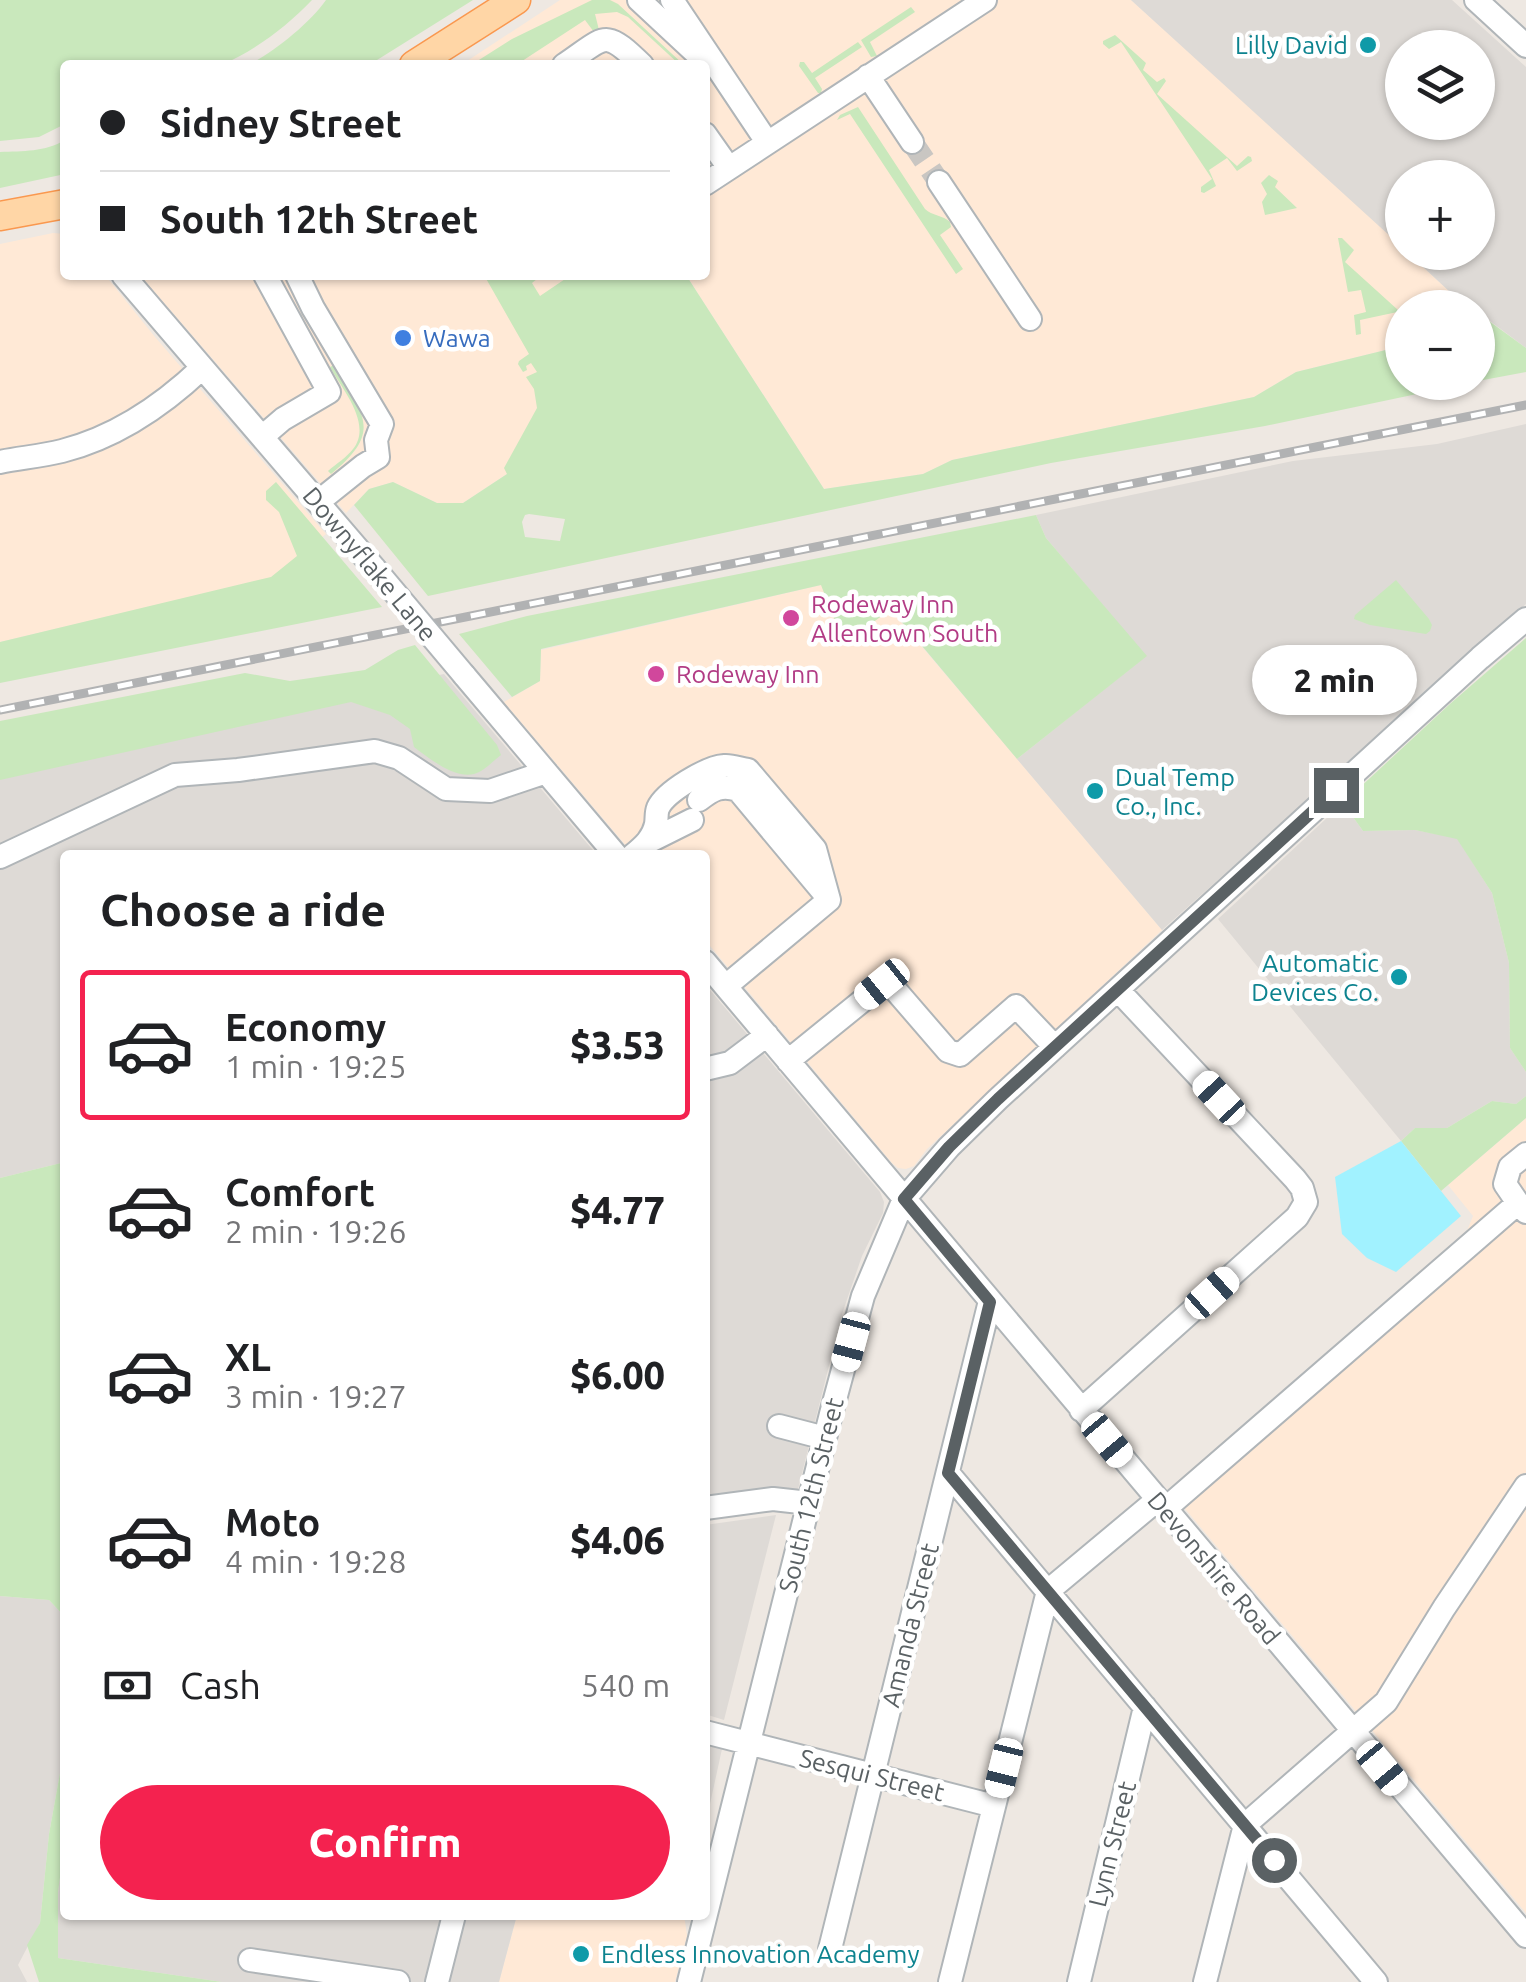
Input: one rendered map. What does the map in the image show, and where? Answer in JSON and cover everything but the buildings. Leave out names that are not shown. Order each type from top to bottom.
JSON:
[{"type":"main road","points":[[422,60],[516,0]]},
{"type":"main road","points":[[0,216],[60,205]]},
{"type":"street","points":[[490,18],[533,0]]},
{"type":"street","points":[[639,0],[703,60]]},
{"type":"street","points":[[672,0],[766,142]]},
{"type":"street","points":[[692,0],[734,92]]},
{"type":"street","points":[[710,181],[984,0]]},
{"type":"street","points":[[1476,0],[1526,46]]},
{"type":"street","points":[[579,60],[602,40],[612,39],[637,60]]},
{"type":"street","points":[[710,68],[734,92]]},
{"type":"street","points":[[868,76],[912,142]]},
{"type":"street","points":[[710,141],[728,168]]},
{"type":"street","points":[[938,182],[1030,319]]},
{"type":"street","name":"Downyflake Lane","points":[[127,280],[612,850]]},
{"type":"street","points":[[262,437],[329,392],[268,280]]},
{"type":"street","points":[[299,280],[382,424],[376,440],[378,457],[318,502]]},
{"type":"street","points":[[0,462],[63,450],[106,436],[150,412],[202,368]]},
{"type":"street","name":"South 12th Street","points":[[710,1889],[863,1296],[904,1199],[949,1147],[1055,1047],[1526,619]]},
{"type":"street","points":[[0,857],[175,775],[374,751],[400,758],[446,789],[490,791],[546,772]]},
{"type":"street","points":[[640,849],[655,829],[658,806],[684,784],[697,775],[726,766],[748,770],[815,848],[829,900]]},
{"type":"street","points":[[640,849],[692,806],[718,788],[729,787],[738,790],[829,900]]},
{"type":"street","points":[[726,986],[829,900]]},
{"type":"street","points":[[710,968],[904,1199]]},
{"type":"street","points":[[788,1060],[882,984],[891,985],[948,1051],[960,1055],[1016,1006],[1055,1047]]},
{"type":"street","points":[[1081,1410],[1297,1218],[1306,1202],[1295,1179],[1118,990]]},
{"type":"street","points":[[710,1068],[730,1063],[767,1035]]},
{"type":"street","points":[[950,1982],[1048,1591],[1161,1505],[1522,1208],[1505,1184],[1510,1167],[1526,1154]]},
{"type":"street","name":"Devonshire Road","points":[[904,1199],[1526,1936]]},
{"type":"street","name":"Amanda Street","points":[[830,1950],[990,1302]]},
{"type":"street","points":[[779,1426],[825,1438]]},
{"type":"street","points":[[948,1473],[1376,1982]]},
{"type":"street","points":[[1205,1982],[1245,1825],[1386,1702],[1526,1486]]},
{"type":"street","points":[[710,1507],[774,1499],[809,1504]]},
{"type":"street","name":"Lynn Street","points":[[1079,1982],[1145,1706]]},
{"type":"street","name":"Sesqui Street","points":[[710,1733],[994,1806]]},
{"type":"street","points":[[437,1982],[453,1920]]},
{"type":"street","name":"South 12th Street","points":[[690,1982],[703,1920]]},
{"type":"street","points":[[250,1960],[398,1982]]},
{"type":"shaded area","points":[[560,0],[1131,0],[1385,231],[1385,270],[1426,270],[1448,290],[1385,290],[1385,350],[1296,372],[1254,397],[952,460],[923,474],[824,489],[689,280],[710,280],[710,60],[469,60]]},
{"type":"shaded area","points":[[1131,0],[1452,0],[1485,30],[1385,30],[1385,140],[1495,140],[1495,39],[1526,67],[1526,348],[1495,325],[1495,290],[1448,290],[1426,270],[1495,270],[1495,160],[1385,160],[1385,232]]},
{"type":"shaded area","points":[[60,234],[60,280],[109,280],[326,534],[271,578],[0,642],[0,244]]},
{"type":"shaded area","points":[[144,280],[584,280],[602,420],[463,503],[437,503],[393,482],[369,489],[346,513]]},
{"type":"shaded area","points":[[1526,424],[1526,604],[1162,930],[1017,759],[1146,656],[1046,538],[1036,515],[1293,461],[1437,444]]},
{"type":"shaded area","points":[[821,585],[890,609],[1162,930],[927,1149],[914,1166],[898,1168],[710,946],[710,850],[630,850],[504,702],[540,681],[541,650]]},
{"type":"shaded area","points":[[444,674],[593,850],[60,850],[60,1163],[0,1178],[0,762]]},
{"type":"shaded area","points":[[1343,803],[1363,831],[1415,830],[1457,838],[1492,893],[1509,963],[1510,1048],[1526,1072],[1526,1096],[1516,1104],[1492,1101],[1447,1128],[1415,1128],[1401,1141],[1218,919]]},
{"type":"shaded area","points":[[710,990],[880,1192],[884,1202],[842,1314],[792,1513],[787,1510],[710,1517]]},
{"type":"shaded area","points":[[1526,1118],[1526,1913],[1170,1491],[1466,1233],[1473,1216],[1448,1185]]},
{"type":"shaded area","points":[[776,1515],[724,1720],[710,1716],[710,1524]]},
{"type":"shaded area","points":[[0,1596],[49,1600],[60,1612],[60,1773],[40,1923],[18,1965],[27,1982],[0,1982]]},
{"type":"shaded area","points":[[710,1722],[727,1726],[710,1804]]},
{"type":"shaded area","points":[[60,1877],[60,1920],[516,1920],[499,1982],[222,1982],[58,1958]]},
{"type":"shaded area","points":[[516,1920],[685,1921],[687,1936],[675,1982],[499,1982]]},
{"type":"green space","points":[[0,0],[312,0],[270,37],[231,60],[60,60],[60,126],[39,137],[0,141]]},
{"type":"green space","points":[[326,0],[473,0],[377,60],[256,60],[311,18]]},
{"type":"green space","points":[[592,0],[610,0],[679,60],[617,12],[595,14],[599,30],[594,32],[585,20],[524,60],[479,60],[512,39]]},
{"type":"green space","points":[[911,7],[915,12],[870,42],[877,56],[871,57],[861,40]]},
{"type":"green space","points":[[1115,35],[1146,63],[1143,70],[1157,82],[1164,78],[1166,81],[1157,94],[1237,166],[1248,156],[1252,161],[1237,171],[1227,158],[1209,170],[1216,186],[1201,192],[1201,187],[1212,179],[1121,42],[1109,49],[1103,44]]},
{"type":"green space","points":[[858,42],[862,47],[815,78],[822,89],[818,93],[800,62],[812,73]]},
{"type":"green space","points":[[858,107],[925,209],[950,222],[951,227],[940,235],[963,269],[956,274],[850,114],[837,120]]},
{"type":"green space","points":[[60,142],[60,175],[0,188],[0,152]]},
{"type":"green space","points":[[1269,175],[1278,181],[1275,187],[1297,208],[1265,215],[1262,202],[1267,194],[1261,183]]},
{"type":"green space","points":[[1338,238],[1354,250],[1345,262],[1385,298],[1385,315],[1360,320],[1361,334],[1356,335],[1354,315],[1366,312],[1361,290],[1348,292]]},
{"type":"green space","points":[[487,280],[536,280],[532,283],[540,296],[564,280],[689,280],[824,489],[923,474],[952,460],[1254,397],[1296,372],[1385,350],[1385,400],[1388,400],[1051,463],[428,596],[354,505],[369,489],[393,482],[437,503],[463,503],[507,474],[504,468],[537,408],[534,389],[526,377],[537,372],[531,363],[523,372],[518,364],[529,354]],"holes":[[[525,515],[565,519],[560,541],[525,537]]]},
{"type":"green space","points":[[1495,325],[1526,348],[1526,372],[1495,378]]},
{"type":"green space","points":[[334,365],[360,410],[363,434],[348,459],[331,474],[328,471],[353,449],[360,429],[354,407],[330,367]]},
{"type":"green space","points":[[276,482],[382,607],[0,683],[0,642],[271,577],[297,556],[279,512],[266,500],[266,491]]},
{"type":"green space","points":[[1036,515],[1046,538],[1147,656],[1017,759],[891,609],[844,644],[821,585],[541,649],[540,681],[512,697],[459,634],[527,616]]},
{"type":"green space","points":[[1396,580],[1429,619],[1432,625],[1426,634],[1354,619]]},
{"type":"green space","points":[[1526,638],[1526,1072],[1510,1048],[1509,963],[1492,893],[1457,839],[1415,830],[1363,831],[1343,803]]},
{"type":"green space","points":[[415,645],[497,745],[501,755],[477,773],[466,775],[442,766],[414,747],[410,729],[390,715],[351,702],[0,780],[0,721],[245,673],[290,681],[365,670],[398,650]]},
{"type":"green space","points":[[1526,1096],[1526,1118],[1441,1191],[1401,1141],[1415,1128],[1447,1128],[1492,1101],[1516,1104]]},
{"type":"green space","points":[[60,1163],[60,1612],[49,1600],[0,1596],[0,1178]]},
{"type":"green space","points":[[60,1773],[58,1958],[222,1982],[39,1982],[27,1945],[40,1923]]},
{"type":"water","points":[[1401,1141],[1461,1216],[1396,1272],[1367,1258],[1342,1234],[1335,1177]]},
{"type":"tunnel","points":[[912,142],[939,182]]},
{"type":"railway","points":[[0,710],[1526,405]]},
{"type":"place","name":"Lilly David","points":[[1368,45]]},
{"type":"place","name":"Wawa","points":[[403,338]]},
{"type":"place","name":"Rodeway Inn Allentown South","points":[[791,618]]},
{"type":"place","name":"Rodeway Inn","points":[[656,674]]},
{"type":"place","name":"Dual Temp Co., Inc.","points":[[1095,791]]},
{"type":"place","name":"Automatic Devices Co.","points":[[1399,977]]},
{"type":"place","name":"Endless Innovation Academy","points":[[581,1954]]},
{"type":"route","points":[[1274,1860],[948,1473],[990,1302],[904,1199],[998,1099],[1336,790]]}]
